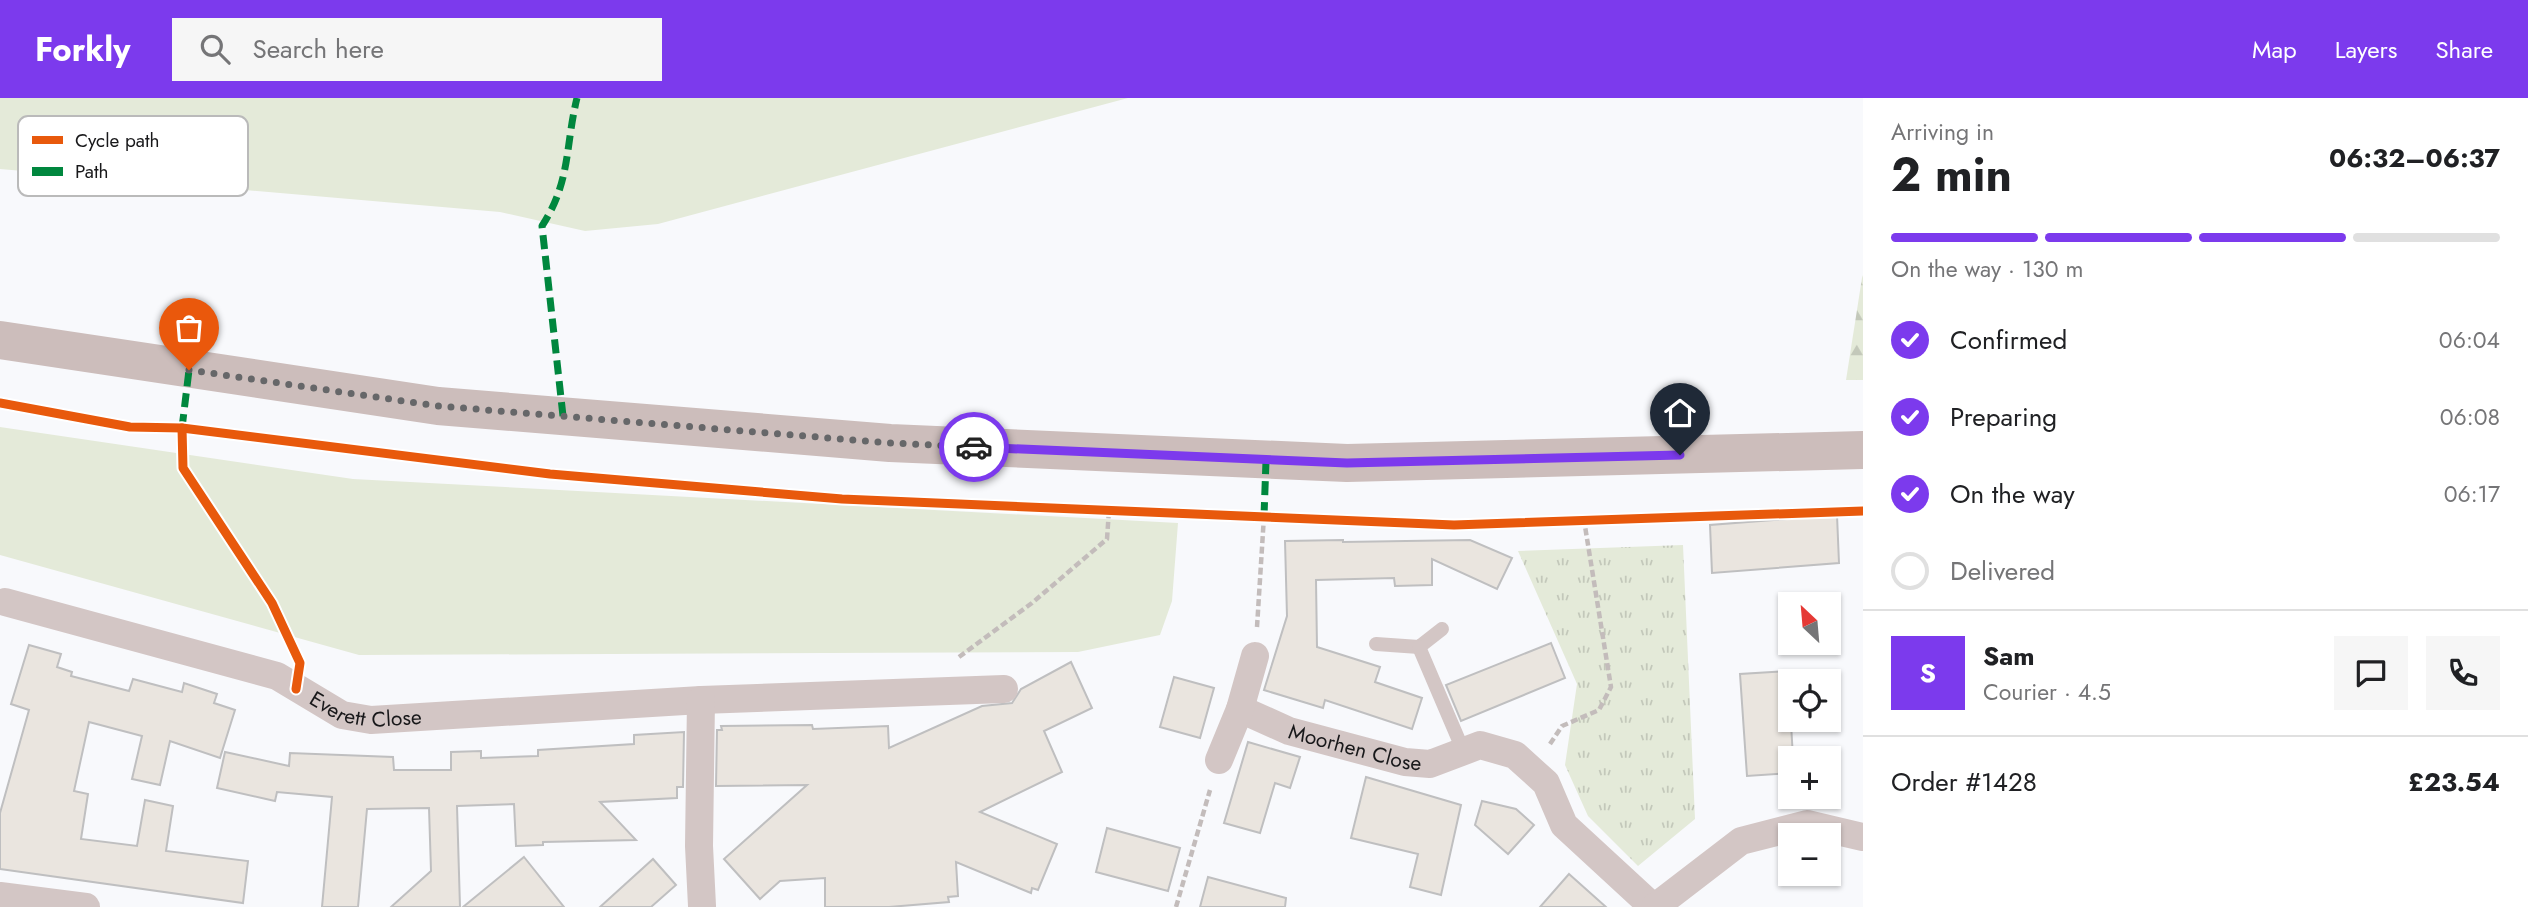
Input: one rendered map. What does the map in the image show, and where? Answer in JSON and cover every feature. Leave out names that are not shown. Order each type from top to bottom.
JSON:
[{"type":"street","points":[[0,341],[438,406],[890,443],[1347,463],[1863,450]]},
{"type":"street","name":"Everett Close","points":[[2,609],[277,676],[342,715],[371,720],[701,700],[1004,689]]},
{"type":"street","points":[[1219,760],[1240,709],[1255,656]]},
{"type":"street","points":[[701,700],[699,846],[703,907]]},
{"type":"street","name":"Moorhen Close","points":[[1240,709],[1289,731],[1405,762],[1430,764],[1480,745],[1516,755],[1546,783],[1564,825],[1654,907]]},
{"type":"street","points":[[1654,907],[1741,841],[1807,824],[1863,837]]},
{"type":"street","points":[[0,897],[86,907]]},
{"type":"lane","points":[[1376,644],[1419,647],[1442,629]]},
{"type":"lane","points":[[1419,647],[1463,750]]},
{"type":"path","points":[[182,428],[183,468],[272,603],[300,663],[296,688]]},
{"type":"path","points":[[955,660],[1032,603],[1107,539],[1109,510]]},
{"type":"path","points":[[1255,656],[1264,516]]},
{"type":"path","points":[[1532,771],[1562,726],[1599,710],[1611,687],[1584,520]]},
{"type":"path","points":[[1176,907],[1219,760]]},
{"type":"green space","points":[[0,98],[1128,98],[658,224],[585,231],[500,212],[248,190],[248,116],[18,116],[18,171],[0,169]]},
{"type":"green space","points":[[1863,275],[1863,380],[1846,380],[1862,278]]},
{"type":"green space","points":[[0,427],[353,479],[1178,523],[1172,601],[1160,635],[1078,652],[359,655],[0,555]]},
{"type":"green space","points":[[1683,545],[1695,819],[1638,866],[1588,816],[1565,765],[1577,684],[1518,551]]},
{"type":"building","points":[[1837,515],[1839,563],[1712,573],[1710,525]]},
{"type":"building","points":[[1470,540],[1512,558],[1497,589],[1432,559],[1432,585],[1395,586],[1394,578],[1316,580],[1317,647],[1380,667],[1375,682],[1422,698],[1412,729],[1325,700],[1323,708],[1264,690],[1287,616],[1285,541]]},
{"type":"building","points":[[1551,643],[1565,678],[1461,721],[1446,685]]},
{"type":"building","points":[[29,645],[61,654],[57,667],[72,672],[71,676],[129,691],[133,679],[182,692],[184,683],[217,694],[214,703],[235,710],[220,758],[170,741],[160,785],[132,779],[142,736],[89,722],[74,791],[88,794],[81,839],[137,846],[145,800],[173,806],[166,851],[248,861],[243,903],[0,869],[0,813],[29,710],[11,704]]},
{"type":"building","points":[[1071,662],[1092,708],[1044,731],[1062,772],[980,812],[1057,844],[1038,890],[1032,888],[1031,893],[956,862],[958,896],[948,897],[949,902],[889,907],[825,907],[825,878],[780,881],[760,899],[724,859],[807,785],[716,786],[717,730],[722,730],[721,726],[812,725],[813,729],[888,726],[889,748],[982,706],[1012,703],[1021,689]]},
{"type":"building","points":[[1778,672],[1778,732],[1792,732],[1792,746],[1778,746],[1778,774],[1747,776],[1740,674]]},
{"type":"building","points":[[1174,677],[1214,688],[1200,738],[1160,727]]},
{"type":"building","points":[[684,732],[683,787],[677,787],[677,798],[600,802],[636,840],[543,842],[543,845],[516,846],[514,804],[457,806],[460,907],[391,907],[431,871],[429,808],[367,809],[358,907],[322,907],[332,797],[277,792],[275,801],[217,788],[225,752],[289,766],[290,753],[393,757],[394,770],[451,770],[451,752],[481,751],[481,758],[538,756],[538,750],[634,744],[634,735]]},
{"type":"building","points":[[1248,742],[1300,757],[1290,788],[1275,783],[1260,833],[1224,823]]},
{"type":"building","points":[[1366,777],[1461,805],[1441,895],[1410,887],[1418,854],[1351,838]]},
{"type":"building","points":[[1482,801],[1516,809],[1534,825],[1508,854],[1475,825]]},
{"type":"building","points":[[1107,828],[1180,848],[1168,891],[1096,872]]},
{"type":"building","points":[[524,857],[564,907],[463,907]]},
{"type":"building","points":[[653,859],[676,885],[651,907],[600,907]]},
{"type":"building","points":[[1569,874],[1606,907],[1540,907]]},
{"type":"building","points":[[1208,877],[1286,898],[1285,907],[1200,907]]},
{"type":"marked path","points":[[563,416],[542,226],[563,179],[577,98]]},
{"type":"marked path","points":[[182,428],[189,370]]},
{"type":"marked path","points":[[1264,516],[1266,461]]},
{"type":"cycle path","points":[[0,403],[130,427],[182,428],[550,474],[842,499],[1454,525],[1863,511]]},
{"type":"cycle path","points":[[182,428],[183,468],[272,603],[300,663],[296,689]]},
{"type":"way so far","points":[[189,370],[438,406],[890,443],[974,447]]},
{"type":"route","points":[[974,447],[1347,463],[1680,455]]}]
